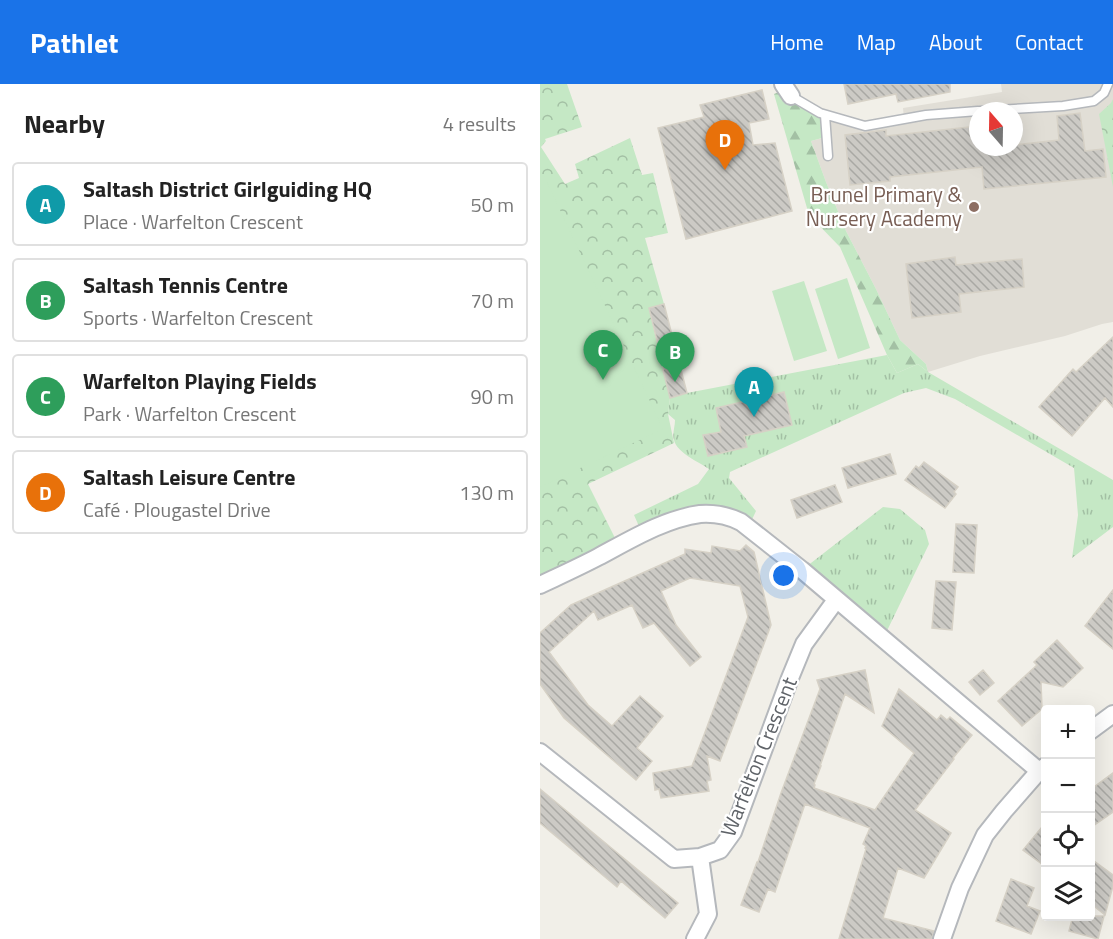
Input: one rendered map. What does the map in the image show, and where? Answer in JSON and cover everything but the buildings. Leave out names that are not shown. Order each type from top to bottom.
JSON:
[{"type":"street","points":[[540,585],[642,533],[676,520],[702,514],[730,516],[741,522],[801,570],[1041,767]]},
{"type":"street","name":"Warfelton Crescent","points":[[540,752],[674,859],[700,857],[720,850],[733,832],[804,644],[836,600]]},
{"type":"street","points":[[1095,727],[1113,714]]},
{"type":"street","points":[[942,939],[960,888],[985,835],[1041,769]]},
{"type":"street","points":[[696,939],[708,914],[700,857]]},
{"type":"lane","points":[[1023,108],[1094,102],[1104,93],[1108,84]]},
{"type":"lane","points":[[787,90],[825,115],[865,126],[926,115],[969,112]]},
{"type":"lane","points":[[825,115],[828,156]]},
{"type":"shaded area","name":"Brunel Primary & Nursery Academy","points":[[1001,84],[1113,84],[1113,322],[980,356],[928,372],[926,364],[900,340],[846,231],[811,141],[830,136],[830,117],[865,126],[904,119],[903,108],[1002,92]]},
{"type":"green space","points":[[540,84],[567,84],[582,127],[545,139],[541,147],[565,184],[579,178],[575,164],[630,138],[642,175],[653,173],[668,233],[645,238],[664,304],[649,309],[670,398],[668,414],[674,443],[588,484],[619,546],[540,585]]},
{"type":"green space","points":[[787,89],[820,113],[822,138],[811,141],[846,231],[900,340],[926,364],[928,372],[918,364],[897,373],[840,247],[809,215],[774,94]]},
{"type":"green space","points":[[1113,99],[1113,187],[1099,114]]},
{"type":"green space","points":[[544,176],[663,429],[540,487],[540,178]]},
{"type":"green space","points":[[847,278],[870,348],[838,359],[815,289]]},
{"type":"green space","points":[[804,281],[827,351],[794,361],[772,291]]},
{"type":"green space","points":[[887,355],[897,373],[918,364],[1113,480],[1113,527],[1072,558],[1078,515],[1074,468],[955,399],[926,388],[904,393],[730,472],[729,478],[756,511],[748,528],[730,516],[642,533],[634,515],[698,484],[709,469],[676,445],[673,435],[675,420],[668,414],[670,398]]},
{"type":"green space","points":[[883,507],[900,509],[925,530],[929,544],[883,639],[802,570]]},
{"type":"place","name":"Saltash Leisure Centre","points":[[725,170]]},
{"type":"place","name":"Brunel Primary & Nursery Academy","points":[[974,207]]},
{"type":"place","name":"Warfelton Playing Fields","points":[[603,380]]},
{"type":"place","name":"Saltash Tennis Centre","points":[[675,382]]},
{"type":"place","name":"Saltash District Girlguiding HQ","points":[[754,417]]}]
